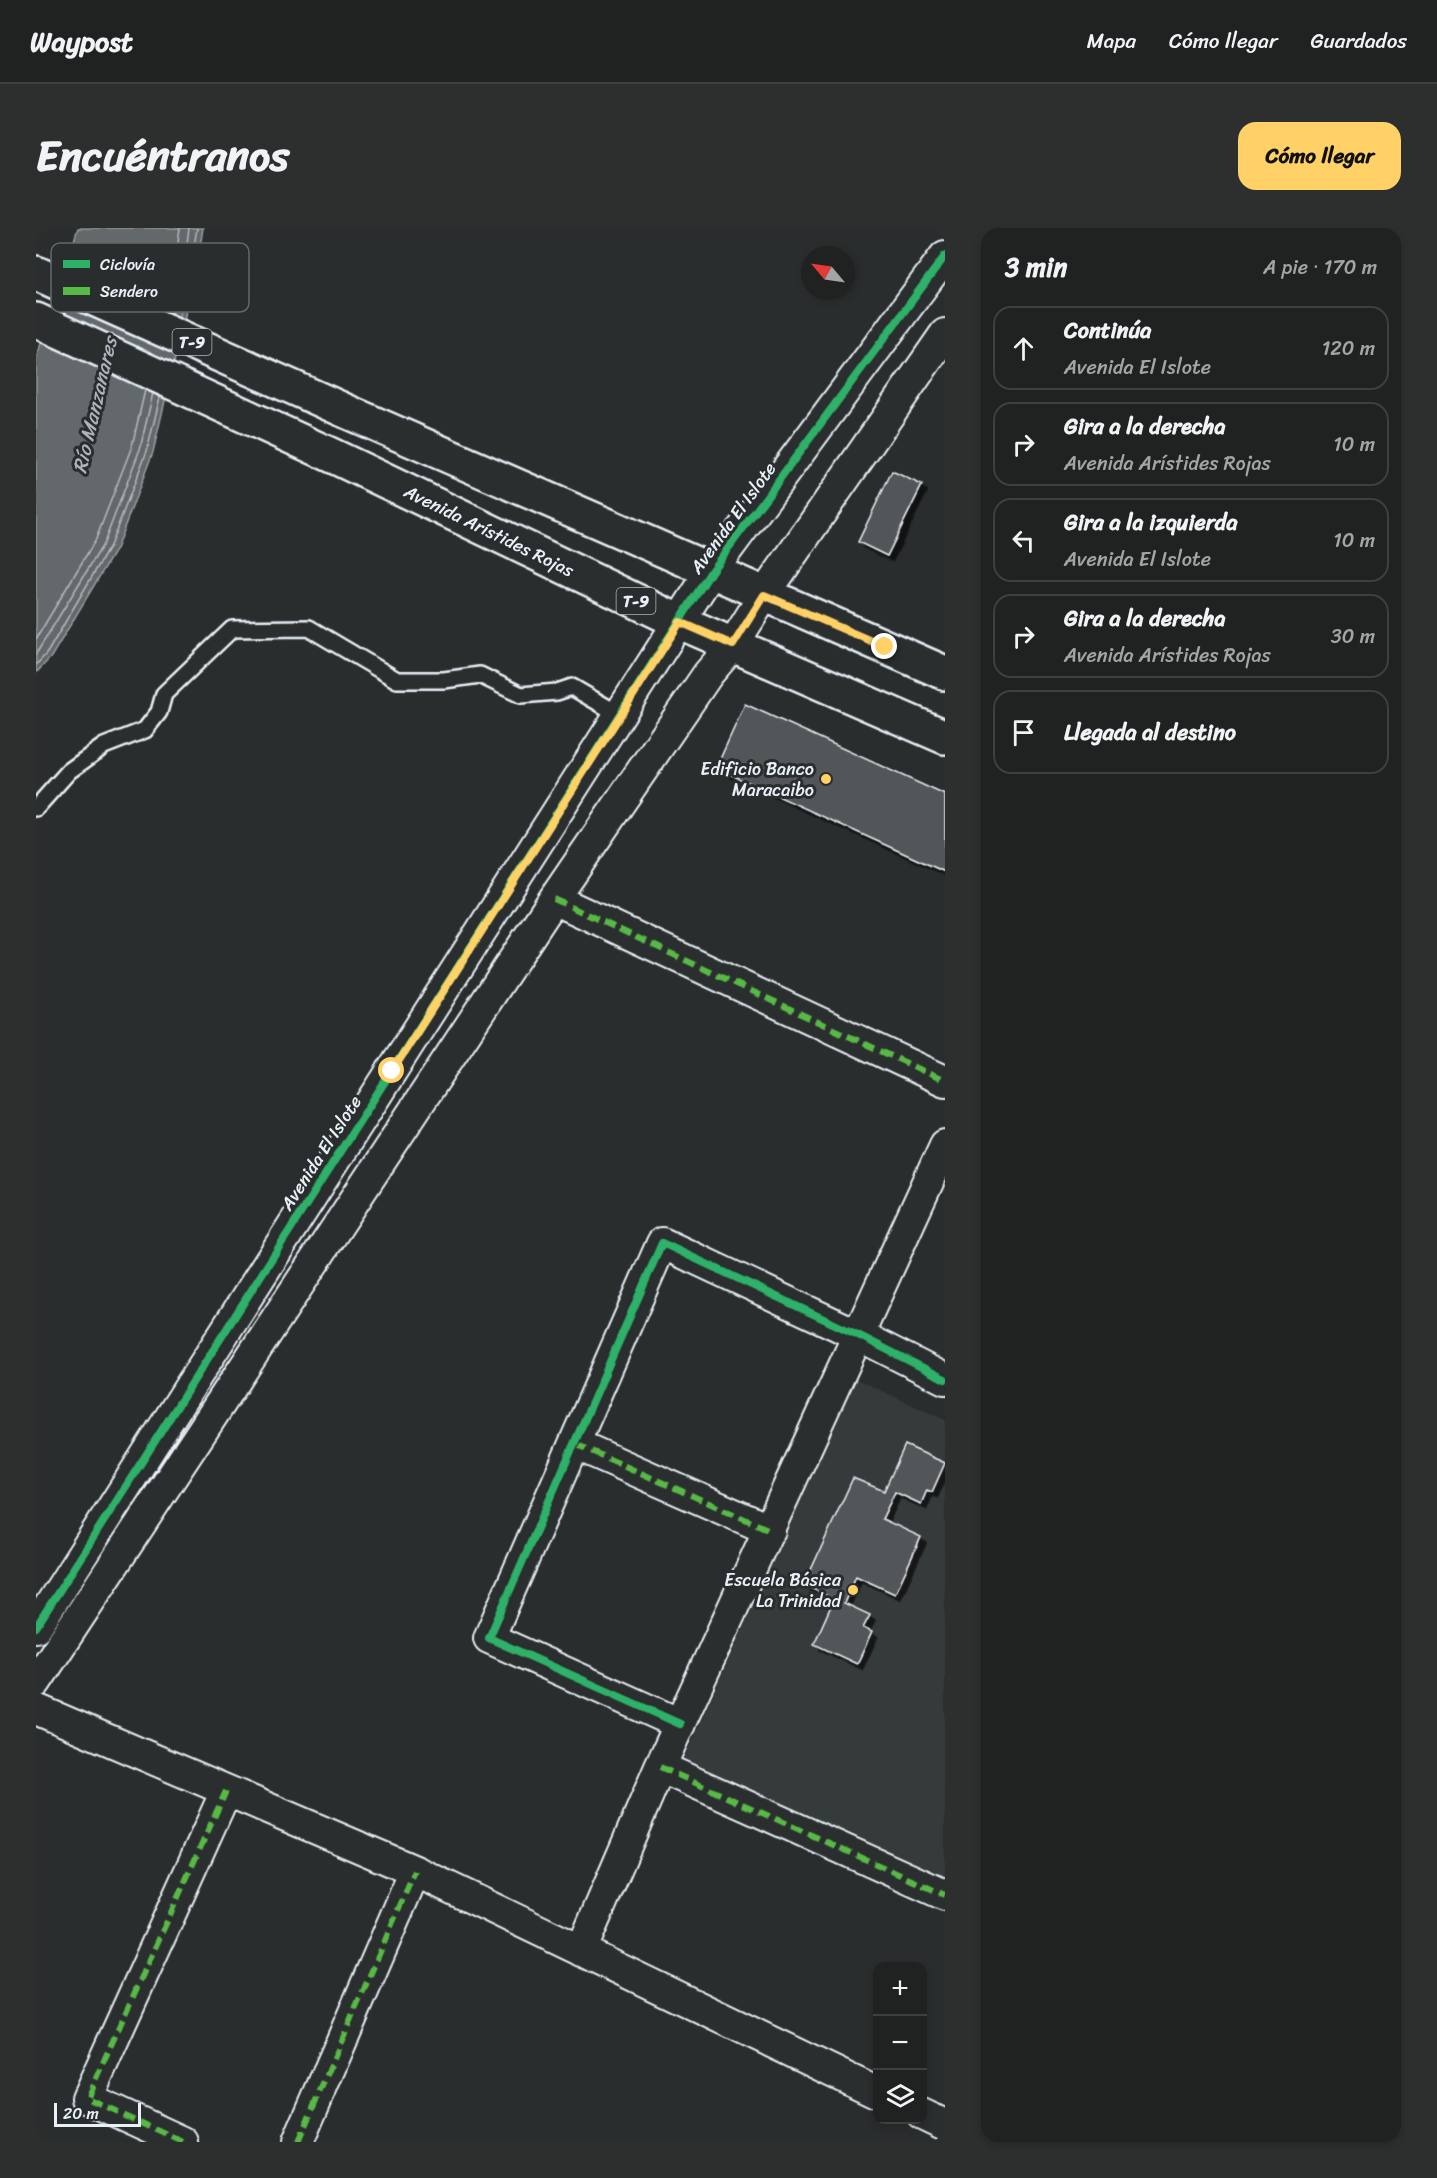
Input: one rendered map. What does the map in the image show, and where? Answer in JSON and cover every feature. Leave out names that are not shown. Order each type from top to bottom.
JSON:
[{"type":"main road","name":"T-9","points":[[36,273],[51,280]]},
{"type":"main road","name":"T-9","points":[[124,312],[945,673]]},
{"type":"main road","name":"Avenida Arístides Rojas","points":[[36,320],[331,455],[680,622],[945,737]]},
{"type":"street","name":"Avenida El Islote","points":[[36,1627],[712,570],[945,256]]},
{"type":"street","points":[[36,1682],[554,899],[708,674],[733,645],[764,595],[945,334]]},
{"type":"street","points":[[554,899],[945,1081]]},
{"type":"street","points":[[580,1951],[660,1767],[945,1145]]},
{"type":"street","points":[[680,1724],[489,1638],[662,1243],[858,1335],[945,1379]]},
{"type":"street","points":[[575,1444],[770,1530]]},
{"type":"street","points":[[36,1708],[415,1871],[873,2091]]},
{"type":"street","points":[[660,1767],[945,1895]]},
{"type":"street","points":[[183,2142],[87,2098],[226,1791]]},
{"type":"street","points":[[298,2142],[415,1871]]},
{"type":"street","points":[[927,2116],[945,2125]]},
{"type":"lane","points":[[36,808],[69,771],[104,746],[145,730],[159,712],[164,694],[232,629],[309,628],[398,680],[444,680],[480,675],[521,695],[556,692],[572,687],[620,715]]},
{"type":"shaded area","name":"Escuela Básica La Trinidad","points":[[856,1379],[945,1420],[945,1878],[684,1759]]},
{"type":"water","points":[[78,228],[203,228],[201,243],[73,243]]},
{"type":"water","name":"Río Manzanares","points":[[51,312],[186,312],[153,452],[116,549],[51,657],[36,673],[36,359]]},
{"type":"building","points":[[892,471],[922,485],[887,556],[858,542]]},
{"type":"building","name":"Edificio Banco Maracaibo","points":[[745,704],[945,795],[945,872],[716,768]]},
{"type":"building","points":[[905,1445],[945,1463],[932,1492],[927,1490],[921,1504],[895,1492],[882,1519],[921,1537],[895,1594],[856,1576],[844,1603],[870,1615],[863,1628],[872,1632],[857,1664],[814,1644],[834,1599],[804,1585],[853,1478],[884,1491]]},
{"type":"marked path","points":[[554,899],[945,1081]]},
{"type":"marked path","points":[[575,1444],[770,1530]]},
{"type":"marked path","points":[[660,1767],[945,1895]]},
{"type":"marked path","points":[[183,2142],[87,2098],[226,1791]]},
{"type":"marked path","points":[[298,2142],[415,1871]]},
{"type":"cycle path","points":[[36,1627],[712,570],[945,256]]},
{"type":"cycle path","points":[[680,1724],[489,1638],[662,1243],[858,1335],[945,1379]]},
{"type":"place","name":"Edificio Banco Maracaibo","points":[[826,779]]},
{"type":"place","name":"Escuela Básica La Trinidad","points":[[853,1590]]},
{"type":"route","points":[[392,1071],[680,622],[733,645],[764,595],[885,647]]}]
